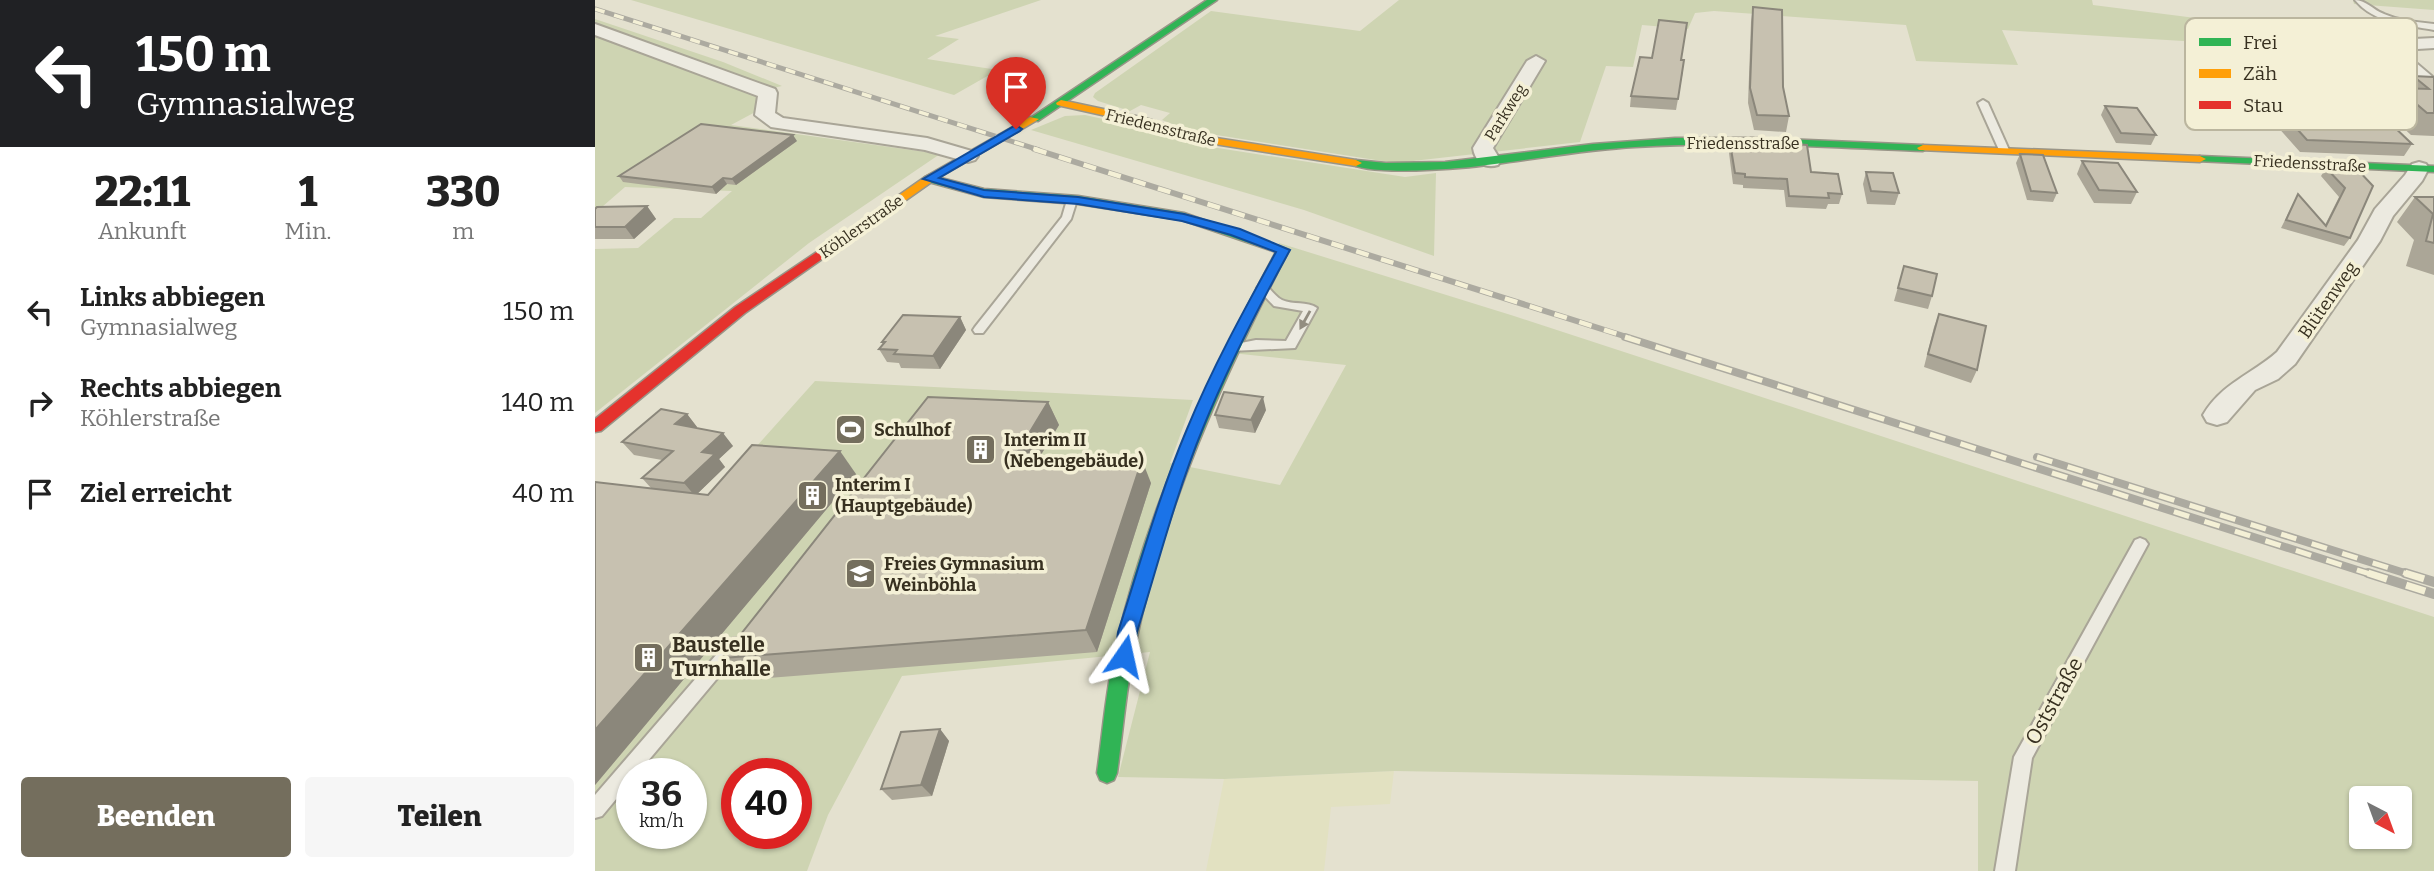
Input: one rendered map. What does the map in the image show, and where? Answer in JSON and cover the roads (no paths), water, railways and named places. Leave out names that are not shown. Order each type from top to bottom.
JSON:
[{"type":"street","name":"Köhlerstraße","points":[[595,427],[740,310],[929,179],[1061,103],[1213,0]]},
{"type":"street","points":[[595,29],[768,93],[765,115],[778,122],[927,144],[968,156]]},
{"type":"street","name":"Parkweg","points":[[1491,161],[1484,155],[1483,148],[1536,61]]},
{"type":"street","points":[[2417,73],[2434,87]]},
{"type":"street","name":"Friedensstraße","points":[[1061,103],[1142,120],[1195,138],[1391,169],[1491,161],[1594,147],[1732,140],[2427,168]]},
{"type":"street","name":"Blütenweg","points":[[2217,415],[2246,384],[2269,373],[2286,358],[2369,241],[2383,214],[2415,177],[2427,168]]},
{"type":"street","points":[[929,179],[984,193],[1072,200],[1184,218],[1235,232],[1283,250],[1231,349],[1175,480],[1128,632],[1107,774]]},
{"type":"lane","points":[[2359,0],[2366,9],[2395,18]]},
{"type":"lane","points":[[1983,103],[2004,150]]},
{"type":"lane","points":[[979,330],[1067,217],[1072,200]]},
{"type":"lane","points":[[1231,349],[1256,344],[1290,345],[1311,308],[1278,303],[1263,288]]},
{"type":"lane","name":"Oststraße","points":[[2005,871],[2024,757],[2140,544]]},
{"type":"lane","points":[[595,809],[743,635]]},
{"type":"railway","points":[[595,9],[1039,150]]},
{"type":"railway","points":[[1034,149],[1630,338]]},
{"type":"railway","points":[[1625,337],[2373,575]]},
{"type":"railway","points":[[2037,457],[2411,575]]},
{"type":"railway","points":[[2368,573],[2434,594]]},
{"type":"railway","points":[[2405,573],[2434,582]]},
{"type":"place","name":"Schulhof","points":[[851,430]]},
{"type":"place","name":"Interim II (Nebengebäude)","points":[[981,450]]},
{"type":"place","name":"Interim I (Hauptgebäude)","points":[[812,495]]},
{"type":"place","name":"Freies Gymnasium Weinböhla","points":[[861,574]]},
{"type":"place","name":"Baustelle Turnhalle","points":[[649,657]]}]
